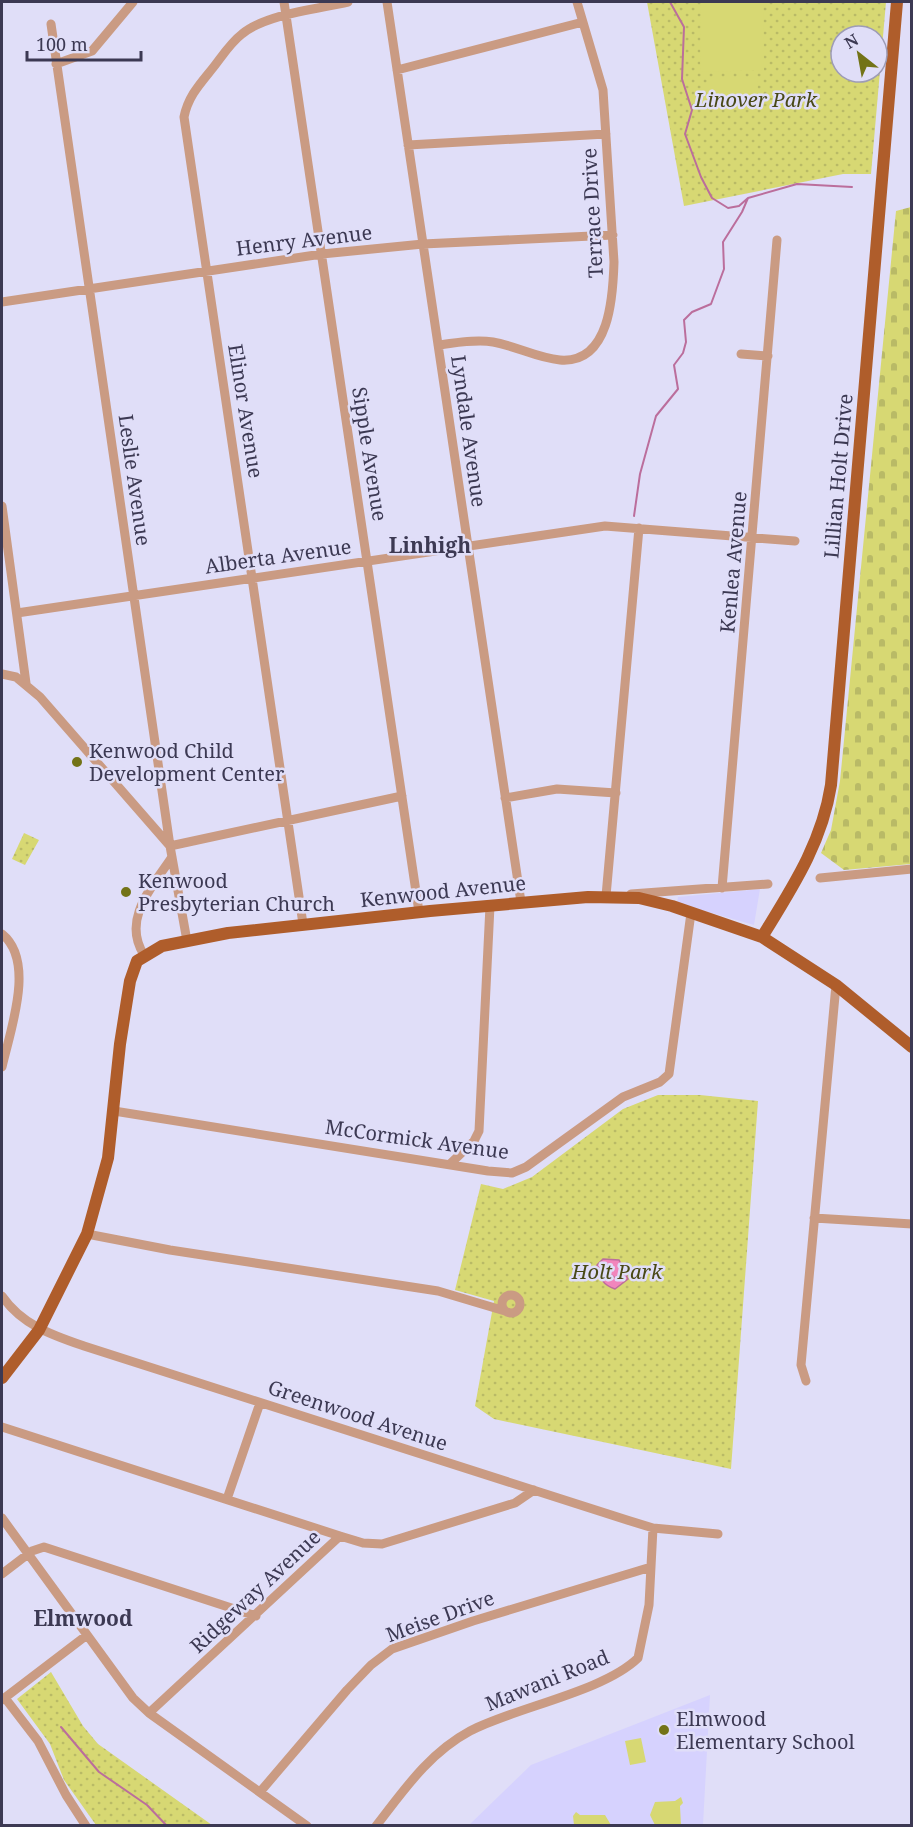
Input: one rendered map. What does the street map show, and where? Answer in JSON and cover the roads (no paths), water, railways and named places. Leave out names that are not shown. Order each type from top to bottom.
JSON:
[{"type":"main road","name":"Lillian Holt Drive","points":[[762,938],[814,847],[823,823],[831,785],[897,2]]},
{"type":"main road","name":"Kenwood Avenue","points":[[144,955],[162,946],[187,940],[303,924],[566,898],[623,896],[652,900],[762,938],[836,985],[912,1047]]},
{"type":"main road","points":[[2,1378],[39,1330],[87,1233],[108,1158],[127,994],[135,966],[144,955]]},
{"type":"street","points":[[56,64],[92,51],[133,2]]},
{"type":"street","name":"Sipple Avenue","points":[[284,2],[419,912]]},
{"type":"street","name":"Elinor Avenue","points":[[303,924],[185,128],[189,99],[239,36],[264,21],[348,2]]},
{"type":"street","name":"Lyndale Avenue","points":[[387,2],[521,902]]},
{"type":"street","points":[[397,70],[583,22],[577,2]]},
{"type":"street","name":"Terrace Drive","points":[[438,345],[493,342],[563,360],[593,348],[602,335],[610,308],[614,262],[613,236],[603,90],[583,22]]},
{"type":"street","name":"Leslie Avenue","points":[[51,24],[170,846],[187,940]]},
{"type":"street","points":[[408,145],[606,134]]},
{"type":"street","name":"Henry Avenue","points":[[2,302],[322,254],[423,244],[613,236]]},
{"type":"street","name":"Kenlea Avenue","points":[[722,888],[777,240]]},
{"type":"street","points":[[741,354],[768,356]]},
{"type":"street","points":[[2,506],[26,683]]},
{"type":"street","name":"Alberta Avenue","points":[[17,613],[597,527],[639,528],[795,541]]},
{"type":"street","points":[[606,896],[639,528]]},
{"type":"street","points":[[2,674],[26,683],[170,846],[402,796]]},
{"type":"street","points":[[505,798],[557,789],[616,793]]},
{"type":"street","points":[[144,955],[137,943],[140,904],[172,857]]},
{"type":"street","points":[[820,878],[912,869]]},
{"type":"street","points":[[623,896],[635,893],[768,884]]},
{"type":"street","points":[[450,1164],[474,1141],[479,1131],[490,906]]},
{"type":"street","name":"McCormick Avenue","points":[[114,1111],[488,1171],[518,1171],[538,1160],[623,1097],[666,1077],[671,1063],[691,913]]},
{"type":"street","points":[[2,934],[13,946],[20,966],[2,1067]]},
{"type":"street","points":[[806,1381],[801,1365],[836,985]]},
{"type":"street","points":[[891,1029],[912,1042]]},
{"type":"street","points":[[814,1218],[912,1224]]},
{"type":"street","points":[[87,1233],[170,1250],[438,1291],[505,1311]]},
{"type":"street","name":"Greenwood Avenue","points":[[2,1296],[13,1310],[39,1330],[652,1528],[718,1534]]},
{"type":"street","points":[[227,1499],[260,1403]]},
{"type":"street","points":[[2,1426],[340,1536]]},
{"type":"street","name":"Ridgeway Avenue","points":[[149,1713],[340,1536],[363,1543],[382,1544],[515,1503],[534,1490]]},
{"type":"street","points":[[2,1518],[133,1698],[149,1713],[307,1826]]},
{"type":"street","name":"Mawani Road","points":[[376,1826],[425,1764],[458,1737],[612,1675],[636,1660],[642,1650],[645,1634],[652,1528]]},
{"type":"street","points":[[2,1574],[27,1554],[38,1548],[48,1548],[256,1616]]},
{"type":"street","name":"Meise Drive","points":[[260,1792],[347,1690],[371,1665],[392,1649],[473,1620],[651,1567]]},
{"type":"street","points":[[86,1826],[66,1795],[35,1736],[3,1699],[87,1635]]},
{"type":"water","points":[[603,1259],[619,1260],[628,1279],[615,1289],[605,1283],[599,1274],[597,1265]]},
{"type":"waterway","points":[[670,2],[684,27],[682,79],[692,110],[685,134],[701,177],[712,198],[728,208],[739,206],[748,198],[797,184],[852,187]]},
{"type":"waterway","points":[[634,516],[640,474],[656,416],[678,389],[674,365],[683,353],[686,342],[684,320],[692,312],[711,304],[724,269],[723,242],[748,198]]},
{"type":"waterway","points":[[61,1727],[99,1772],[147,1805],[167,1826]]},
{"type":"place","name":"Kenwood Child Development Center","points":[[77,762]]},
{"type":"place","name":"Kenwood Presbyterian Church","points":[[126,892]]},
{"type":"place","name":"Elmwood Elementary School","points":[[664,1730]]},
{"type":"district","name":"Linhigh","points":[[430,545]]},
{"type":"district","name":"Elmwood","points":[[83,1618]]},
{"type":"park label","name":"Linover Park","points":[[756,99]]},
{"type":"park label","name":"Holt Park","points":[[617,1271]]}]
